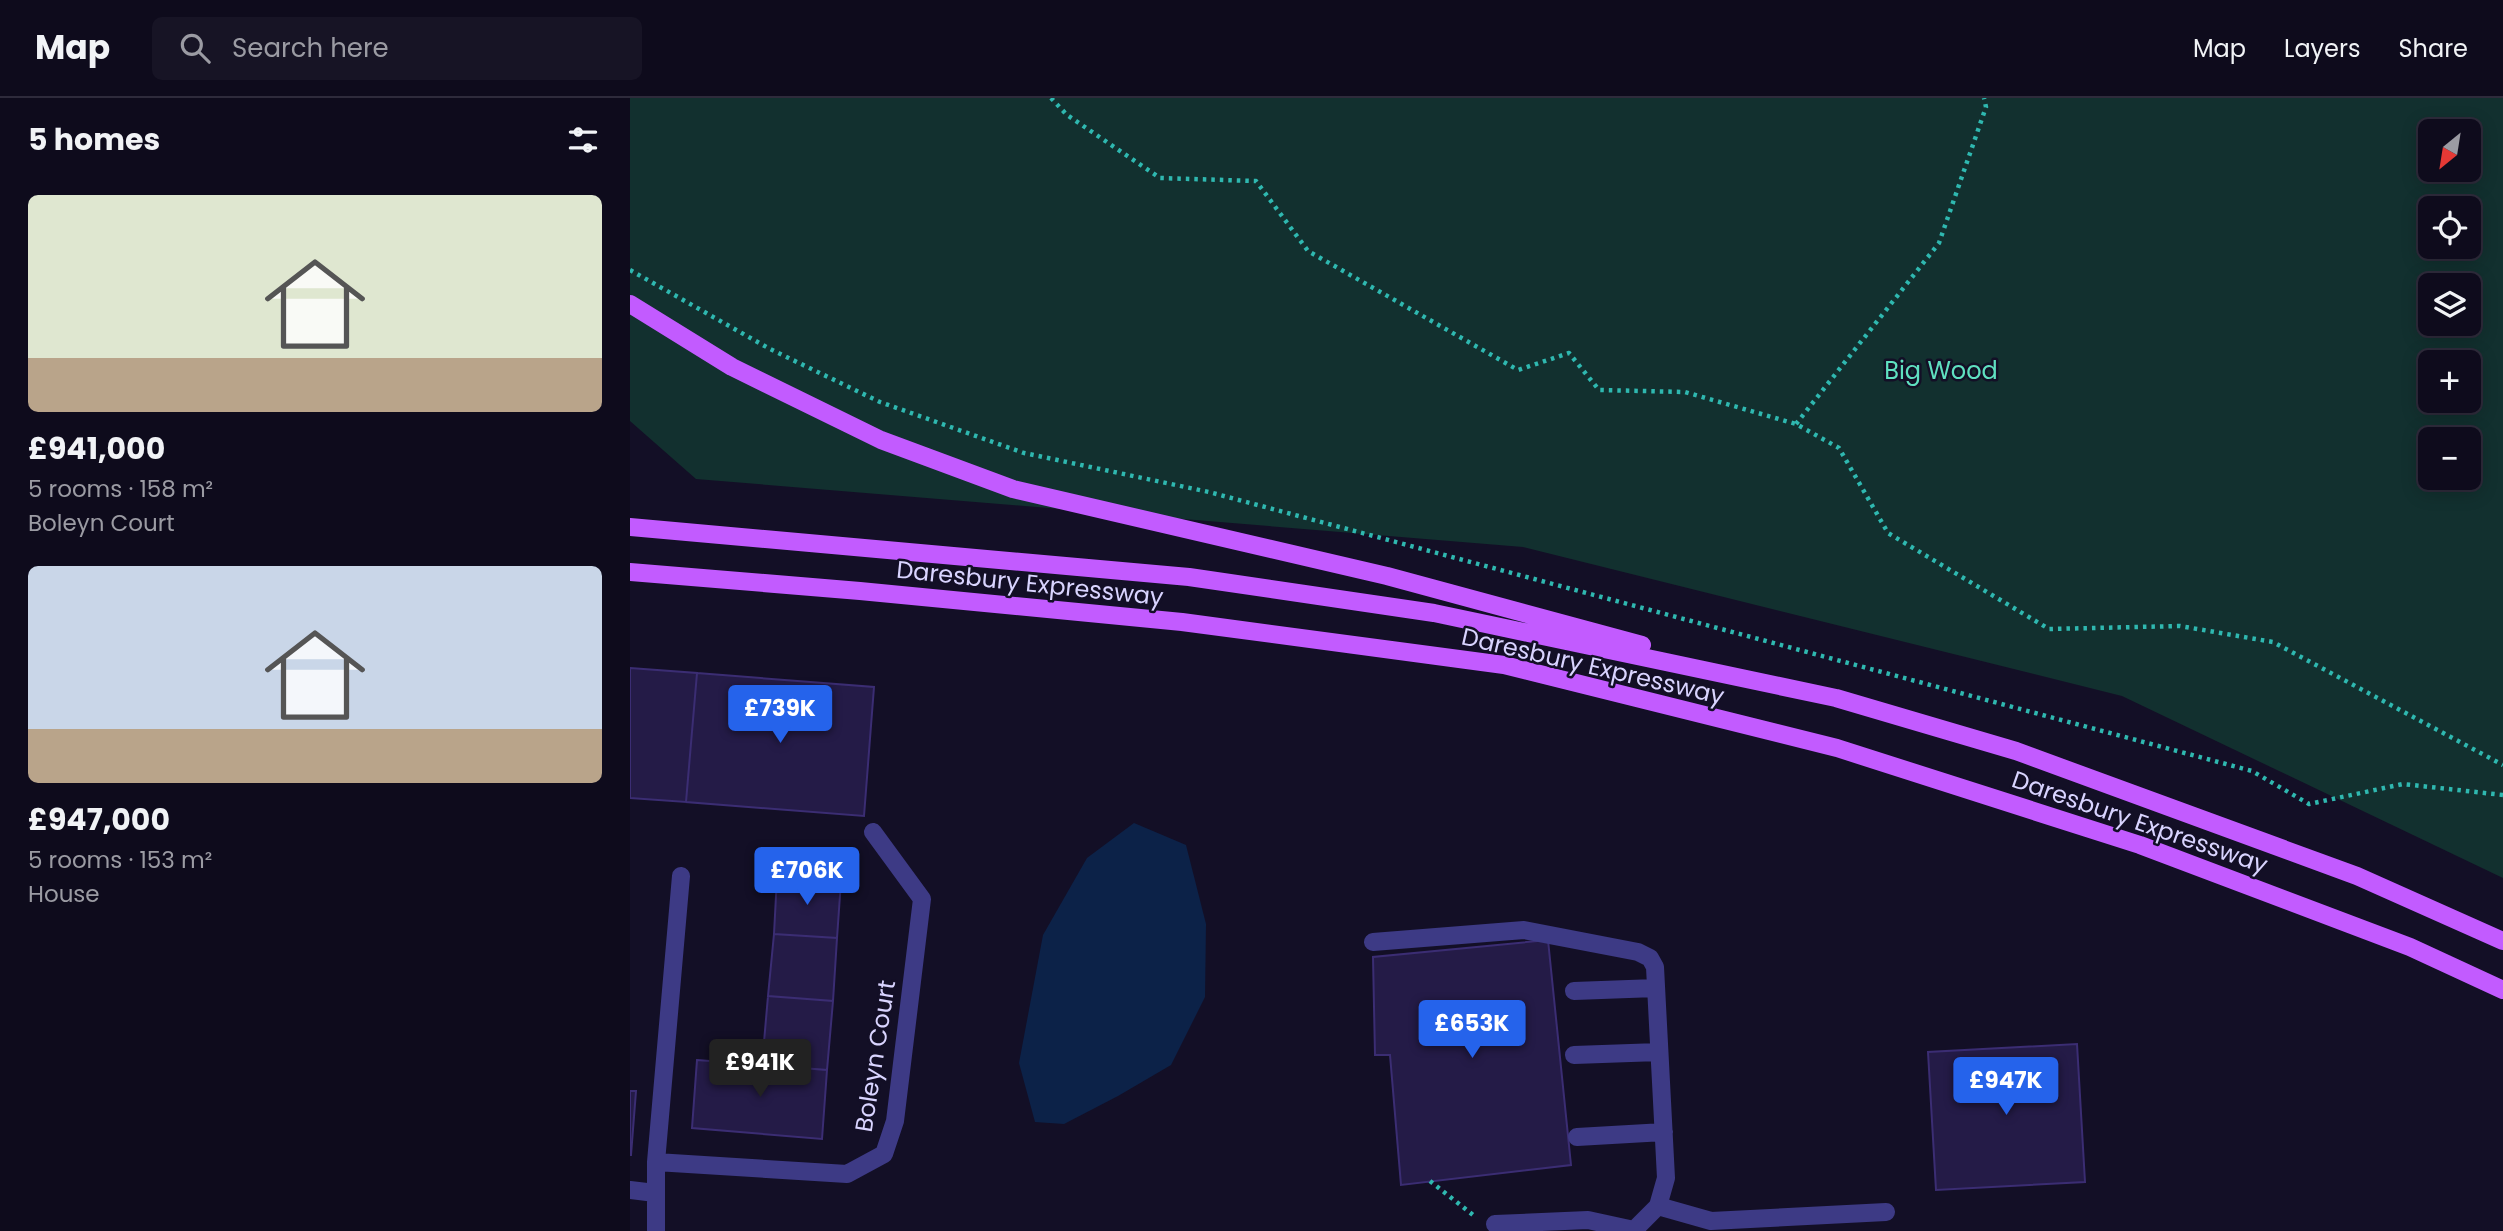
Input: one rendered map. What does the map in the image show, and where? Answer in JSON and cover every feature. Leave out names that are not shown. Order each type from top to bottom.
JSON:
[{"type":"main road","points":[[630,304],[732,367],[881,440],[1013,489],[1387,576],[1836,698]]},
{"type":"main road","name":"Daresbury Expressway","points":[[630,527],[1189,577],[1434,612],[1836,698],[2016,751],[2357,876],[2503,941]]},
{"type":"main road","name":"Daresbury Expressway","points":[[630,572],[1182,622],[1504,666],[1837,748],[2140,845],[2410,947],[2503,990]]},
{"type":"street","name":"Boleyn Court","points":[[656,1162],[847,1174],[884,1154],[895,1121],[922,899],[873,832]]},
{"type":"street","points":[[656,1231],[656,1162],[681,876]]},
{"type":"street","points":[[1373,942],[1508,930],[1542,932],[1638,952],[1650,958],[1655,967],[1666,1178],[1658,1206],[1634,1230],[1588,1220],[1495,1224]]},
{"type":"street","points":[[1574,991],[1656,988]]},
{"type":"street","points":[[1574,1055],[1659,1052]]},
{"type":"street","points":[[1577,1137],[1664,1132]]},
{"type":"street","points":[[630,1190],[655,1193]]},
{"type":"street","points":[[1658,1206],[1711,1221],[1886,1212]]},
{"type":"path","points":[[1051,98],[1067,115],[1160,177],[1256,181],[1308,251],[1518,370],[1569,352],[1599,390],[1685,392],[1796,424],[1839,448],[1888,533],[2049,629],[2180,626],[2273,642],[2503,765]]},
{"type":"path","points":[[1796,424],[1940,243],[1986,107],[1984,98]]},
{"type":"path","points":[[630,270],[770,349],[880,402],[1024,453],[1209,492],[2238,767],[2252,771],[2309,804],[2403,784],[2503,794]]},
{"type":"path","points":[[1430,1181],[1473,1215]]},
{"type":"green space","name":"Big Wood","points":[[630,98],[2503,98],[2503,878],[2122,696],[1523,547],[696,479],[630,421]]},
{"type":"water","points":[[1134,823],[1186,845],[1206,924],[1205,997],[1171,1065],[1064,1124],[1035,1122],[1019,1063],[1043,935],[1087,858]]},
{"type":"building","points":[[630,668],[697,673],[686,802],[630,798]]},
{"type":"building","points":[[697,673],[874,687],[864,816],[686,802]]},
{"type":"building","points":[[777,877],[841,881],[837,938],[774,934]]},
{"type":"building","points":[[774,934],[837,938],[833,1001],[768,996]]},
{"type":"building","points":[[1548,940],[1571,1165],[1401,1185],[1390,1055],[1375,1055],[1373,957]]},
{"type":"building","points":[[768,996],[833,1001],[827,1070],[762,1065]]},
{"type":"building","points":[[2077,1044],[2085,1182],[1936,1190],[1928,1052]]},
{"type":"building","points":[[697,1060],[827,1070],[822,1139],[692,1128]]},
{"type":"building","points":[[630,1091],[636,1091],[631,1155],[630,1155]]}]
